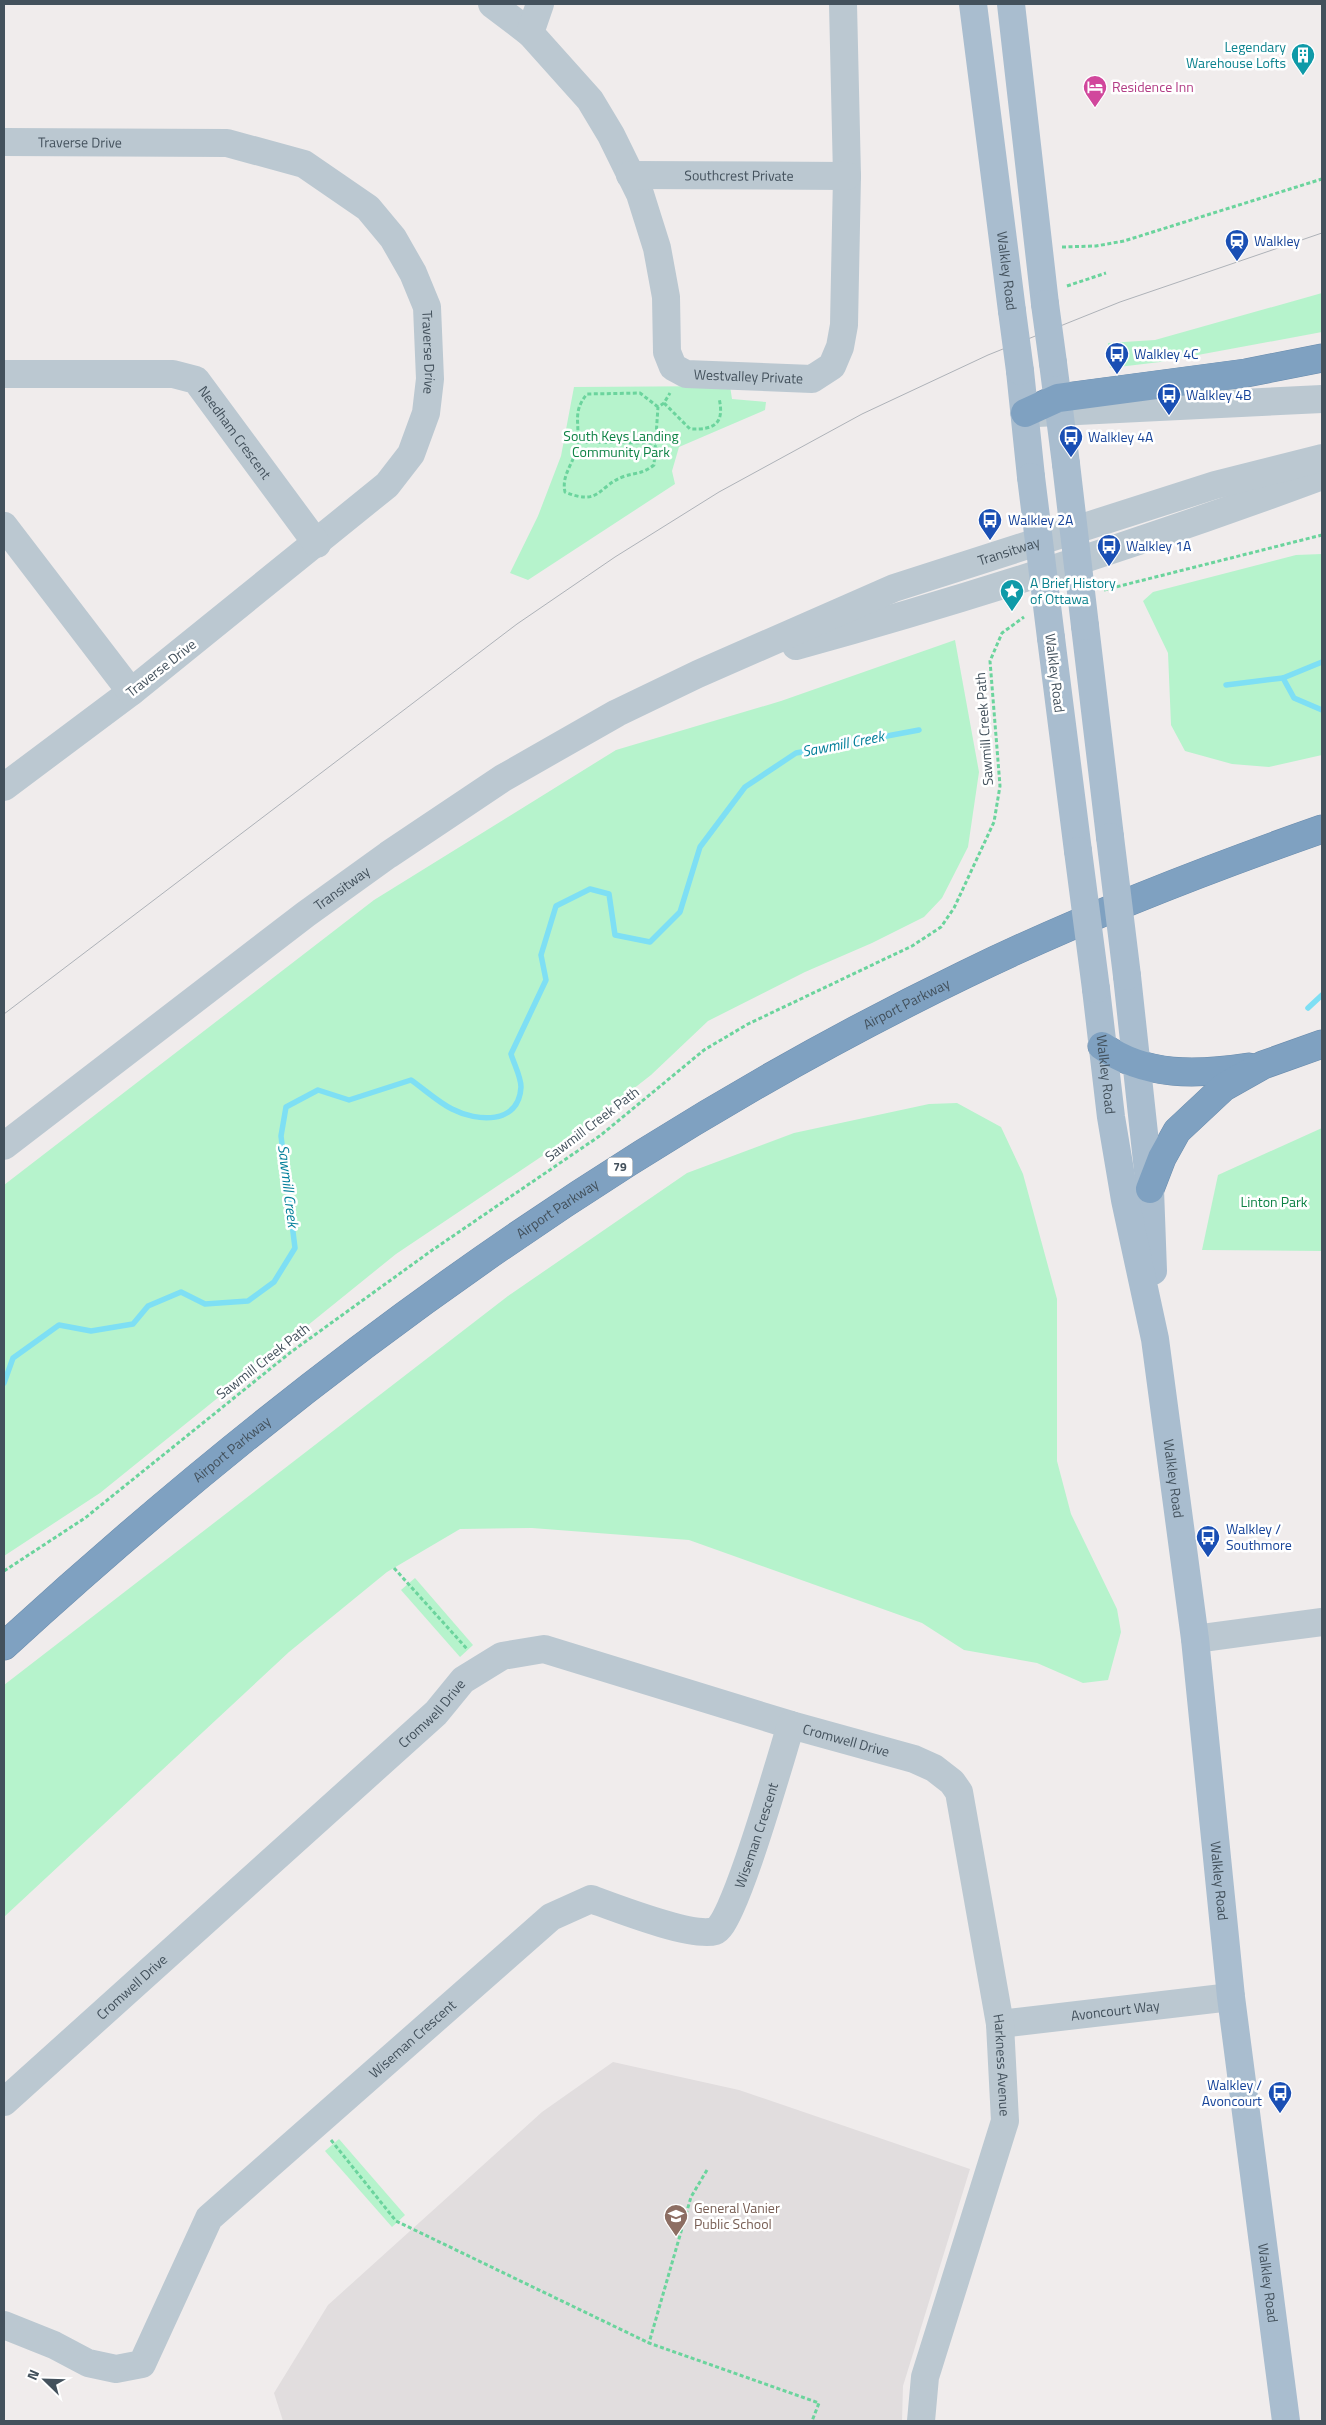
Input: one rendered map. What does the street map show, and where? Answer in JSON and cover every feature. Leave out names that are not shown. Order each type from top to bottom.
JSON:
[{"type":"highway","points":[[1025,413],[1322,358]]},
{"type":"highway","name":"Airport Parkway","points":[[4,1646],[142,1522],[234,1446],[355,1352],[442,1287],[655,1145],[849,1034],[968,973],[1190,876],[1322,828]]},
{"type":"highway","points":[[1150,1189],[1162,1158],[1185,1121],[1236,1078],[1262,1065],[1322,1044]]},
{"type":"highway","points":[[1102,1046],[1117,1056],[1138,1065],[1169,1072],[1186,1073],[1262,1065]]},
{"type":"main road","name":"Walkley Road","points":[[973,4],[1020,371],[1031,476],[1102,1046],[1125,1200],[1155,1340],[1195,1639],[1232,1997],[1286,2421]]},
{"type":"main road","name":"Walkley Road","points":[[1011,4],[1039,249],[1052,296],[1053,363],[1138,1065],[1150,1189],[1155,1340]]},
{"type":"street","name":"Westvalley Private","points":[[492,4],[530,34],[590,100],[611,135],[640,194],[657,248],[666,297],[667,352],[673,367],[686,374],[789,380],[812,379],[832,366],[840,347],[844,324],[846,176],[843,4]]},
{"type":"street","points":[[530,34],[540,4]]},
{"type":"street","name":"Traverse Drive","points":[[4,142],[227,143],[304,164],[368,208],[393,238],[413,273],[427,307],[430,379],[426,414],[411,454],[387,485],[317,544],[131,692],[4,787]]},
{"type":"street","name":"Southcrest Private","points":[[630,175],[846,176]]},
{"type":"street","name":"Needham Crescent","points":[[4,374],[173,374],[196,380],[317,544]]},
{"type":"street","points":[[1059,406],[1287,402],[1322,399]]},
{"type":"street","name":"Transitway","points":[[4,1146],[306,914],[445,815],[582,732],[659,692],[894,588],[1214,485],[1322,458]]},
{"type":"street","name":"Transitway","points":[[705,671],[902,617],[1220,514],[1322,476]]},
{"type":"street","points":[[4,526],[131,692]]},
{"type":"street","points":[[1195,1639],[1322,1622]]},
{"type":"street","name":"Cromwell Drive","points":[[4,2102],[436,1713],[463,1680],[502,1656],[544,1649],[791,1725],[914,1759],[934,1768],[952,1782],[959,1792]]},
{"type":"street","name":"Wiseman Crescent","points":[[4,2325],[54,2345],[88,2363],[116,2369],[142,2364],[209,2218],[551,1917],[590,1899],[698,1933],[717,1931],[724,1924],[741,1885],[791,1725]]},
{"type":"street","name":"Harkness Avenue","points":[[921,2421],[925,2377],[1005,2121],[1000,2024],[959,1792]]},
{"type":"street","name":"Avoncourt Way","points":[[1000,2024],[1232,1997]]},
{"type":"path","points":[[1039,249],[1108,245],[1322,179]]},
{"type":"path","points":[[1052,296],[1106,273]]},
{"type":"path","points":[[640,393],[658,407],[654,465],[643,474],[624,476],[592,497],[578,497],[566,492],[563,483],[577,442],[578,404],[587,394],[640,393]]},
{"type":"path","points":[[658,407],[664,403],[670,393]]},
{"type":"path","points":[[664,403],[690,429],[704,430],[712,428],[718,422],[721,410],[718,395]]},
{"type":"path","points":[[577,442],[656,443]]},
{"type":"path","points":[[1106,589],[1322,535]]},
{"type":"path","name":"Sawmill Creek Path","points":[[4,1571],[86,1518],[292,1352],[430,1252],[601,1134],[704,1050],[748,1024],[912,946],[942,927],[954,908],[975,865],[996,815],[1000,786],[990,661],[1002,633],[1023,617]]},
{"type":"path","points":[[394,1568],[484,1668]]},
{"type":"path","points":[[317,2123],[396,2220],[649,2343],[819,2403],[812,2421]]},
{"type":"path","points":[[649,2343],[691,2197],[707,2170]]},
{"type":"shaded area","name":"General Vanier Public School","points":[[613,2062],[739,2090],[970,2169],[903,2386],[902,2421],[283,2421],[274,2393],[328,2305],[542,2112]]},
{"type":"green space","points":[[1322,293],[1322,332],[1160,362],[1110,368],[1108,343],[1155,340]]},
{"type":"green space","name":"South Keys Landing Community Park","points":[[730,386],[732,399],[766,402],[765,410],[679,447],[672,471],[675,484],[528,580],[510,573],[538,516],[561,456],[574,387]]},
{"type":"green space","points":[[1322,554],[1322,755],[1269,767],[1232,764],[1185,751],[1171,725],[1168,653],[1143,601],[1153,592],[1296,555]]},
{"type":"green space","points":[[955,640],[979,772],[968,847],[942,898],[924,917],[872,943],[805,972],[708,1021],[651,1075],[578,1132],[396,1254],[100,1493],[4,1556],[4,1185],[374,900],[616,750],[781,701]]},
{"type":"green space","points":[[957,1103],[1001,1127],[1023,1174],[1057,1299],[1057,1461],[1071,1514],[1117,1609],[1121,1632],[1108,1680],[1083,1683],[1037,1663],[964,1650],[922,1623],[689,1540],[532,1528],[460,1529],[387,1572],[289,1652],[4,1917],[4,1685],[508,1296],[687,1173],[794,1133],[929,1104]]},
{"type":"green space","name":"Linton Park","points":[[1322,1128],[1322,1251],[1202,1250],[1218,1175]]},
{"type":"green space","points":[[415,1578],[473,1645],[460,1657],[401,1590]]},
{"type":"green space","points":[[339,2139],[405,2215],[392,2227],[325,2151]]},
{"type":"waterway","name":"Sawmill Creek","points":[[1226,685],[1283,678],[1322,662]]},
{"type":"waterway","points":[[1283,678],[1294,698],[1322,710]]},
{"type":"waterway","name":"Sawmill Creek","points":[[4,1383],[13,1358],[59,1325],[91,1331],[133,1324],[148,1306],[181,1292],[205,1304],[248,1301],[274,1282],[295,1248],[281,1136],[286,1107],[318,1090],[349,1100],[411,1080],[442,1103],[462,1113],[484,1118],[505,1114],[513,1108],[521,1087],[519,1075],[511,1054],[546,980],[541,955],[556,906],[590,889],[609,894],[615,935],[650,942],[680,912],[700,847],[745,787],[796,753],[919,730]]},
{"type":"waterway","points":[[1308,1008],[1322,995]]},
{"type":"tram line","points":[[4,1014],[517,624],[615,557],[719,492],[862,414],[988,355],[1120,302],[1322,233]]},
{"type":"place","name":"Legendary Warehouse Lofts","points":[[1303,76]]},
{"type":"place","name":"Residence Inn","points":[[1095,108]]},
{"type":"place","name":"Walkley","points":[[1237,262]]},
{"type":"place","name":"Walkley 4C","points":[[1117,375]]},
{"type":"place","name":"Walkley 4B","points":[[1169,416]]},
{"type":"place","name":"Walkley 4A","points":[[1071,458]]},
{"type":"place","name":"Walkley 2A","points":[[990,541]]},
{"type":"place","name":"Walkley 1A","points":[[1109,567]]},
{"type":"place","name":"A Brief History of Ottawa","points":[[1012,612]]},
{"type":"place","name":"Walkley / Southmore","points":[[1208,1558]]},
{"type":"place","name":"Walkley / Avoncourt","points":[[1280,2114]]},
{"type":"place","name":"General Vanier Public School","points":[[676,2237]]}]
